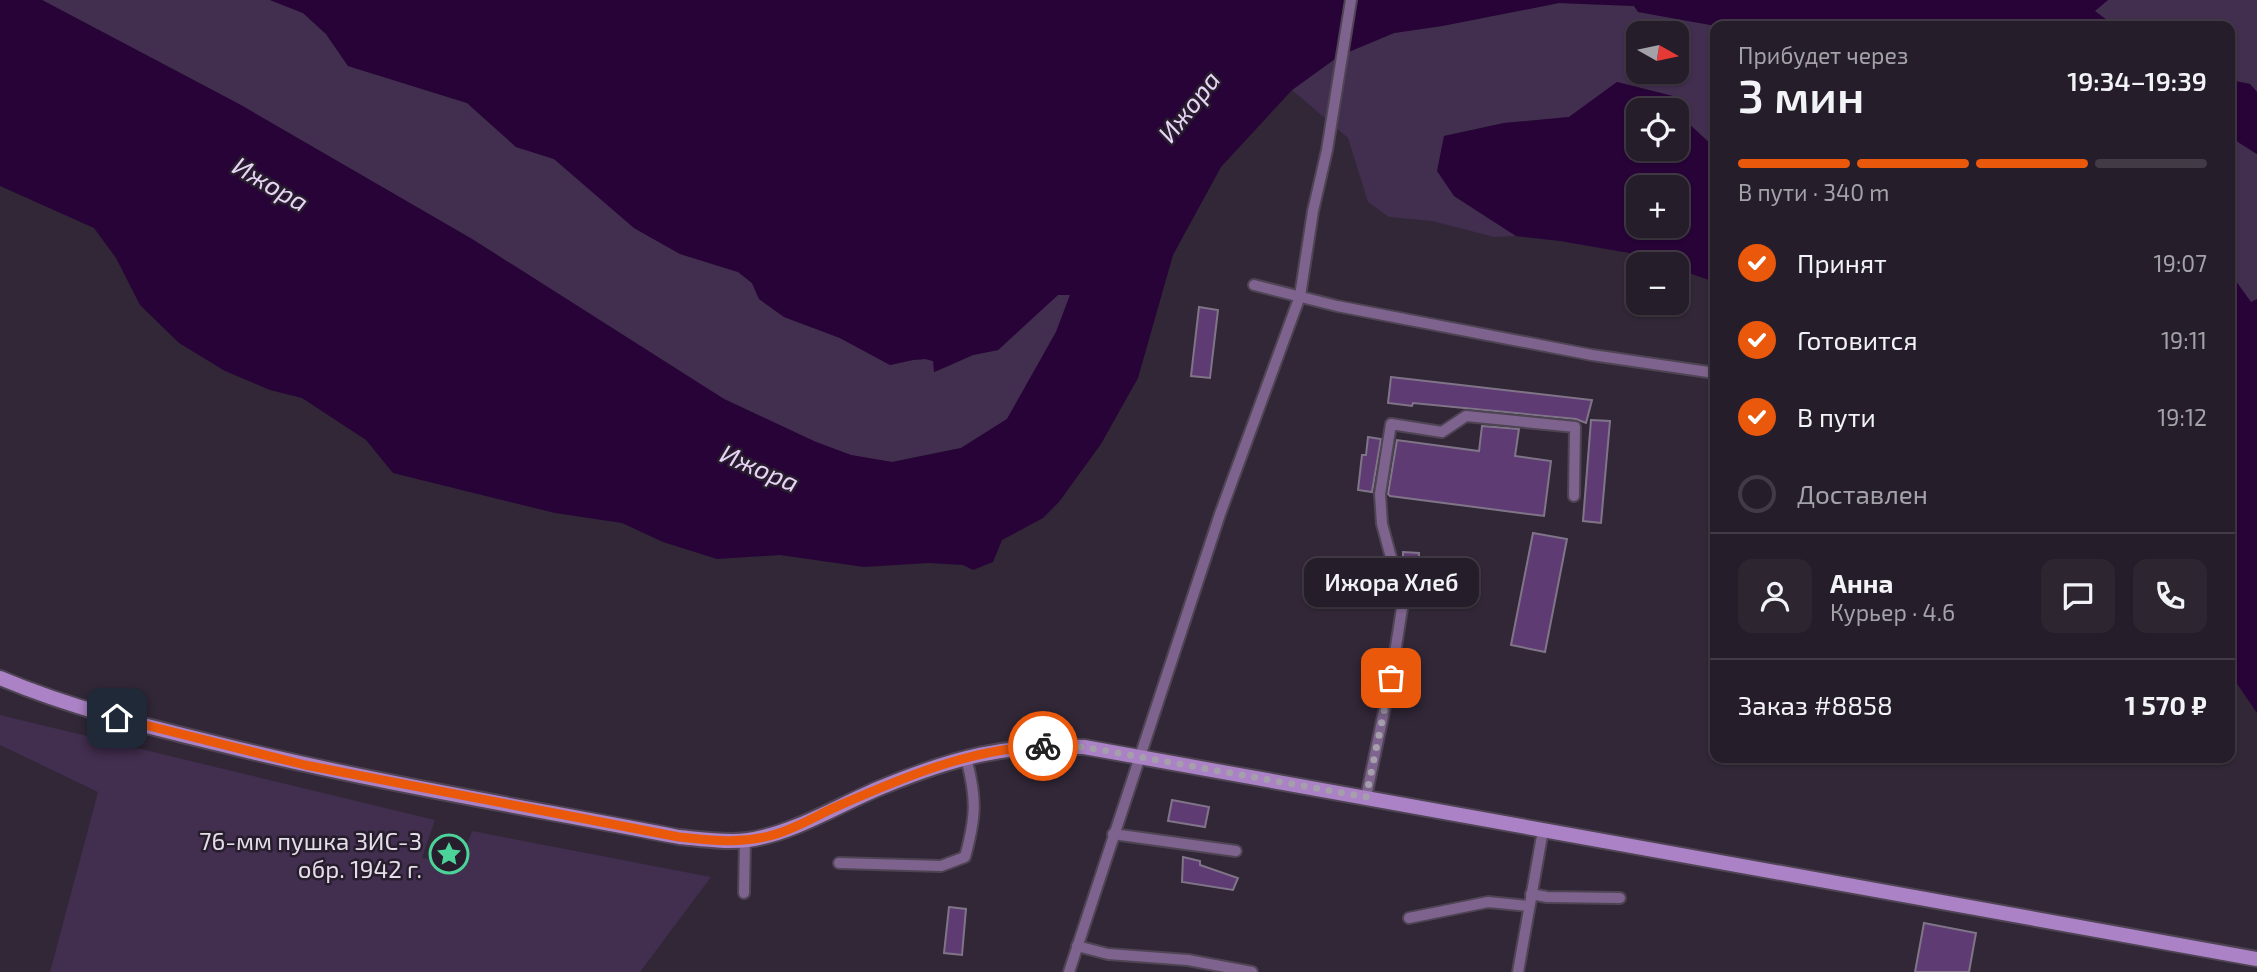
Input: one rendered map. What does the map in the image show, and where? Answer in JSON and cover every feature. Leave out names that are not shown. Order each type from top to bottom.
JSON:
[{"type":"main road","points":[[0,678],[90,711],[305,765],[679,837],[745,841],[771,836],[885,786],[966,758],[1008,748],[1052,745],[1084,747],[2257,959]]},
{"type":"lane","points":[[1069,972],[1220,514],[1300,296],[1351,0]]},
{"type":"lane","points":[[1254,285],[1337,306],[1592,355],[1710,372]]},
{"type":"lane","points":[[1366,797],[1391,678],[1403,602],[1382,524],[1380,494],[1391,424],[1442,432],[1466,416],[1575,427],[1574,496]]},
{"type":"lane","points":[[839,863],[941,866],[965,857],[973,829],[975,802],[966,758]]},
{"type":"lane","points":[[1518,972],[1543,830]]},
{"type":"lane","points":[[1113,834],[1138,844],[1236,851]]},
{"type":"lane","points":[[744,893],[745,841]]},
{"type":"lane","points":[[1409,918],[1488,902],[1546,897],[1620,898]]},
{"type":"lane","points":[[1077,946],[1108,954],[1188,960],[1252,972]]},
{"type":"shaded area","points":[[42,0],[270,0],[303,13],[326,34],[348,66],[467,103],[516,147],[554,159],[634,228],[680,254],[738,272],[752,283],[759,299],[784,317],[840,338],[890,365],[925,359],[934,361],[935,372],[973,355],[998,350],[1058,294],[1070,295],[1056,332],[1007,419],[961,448],[892,462],[851,455],[816,442],[724,399],[472,239],[239,104]]},
{"type":"shaded area","points":[[2108,0],[2257,0],[2257,92],[2250,84],[2235,81],[2235,21],[2108,21],[2094,11]]},
{"type":"shaded area","points":[[1559,3],[1634,6],[1639,12],[1688,21],[1626,21],[1626,84],[1689,84],[1689,21],[1710,25],[1710,143],[1689,124],[1689,98],[1677,98],[1617,82],[1569,117],[1504,123],[1445,136],[1454,196],[1516,236],[1494,237],[1432,221],[1389,217],[1368,202],[1348,138],[1292,90],[1339,56],[1394,33]]},
{"type":"shaded area","points":[[2235,140],[2257,154],[2257,299],[2251,302],[2235,280]]},
{"type":"shaded area","points":[[0,715],[435,820],[422,858],[460,863],[472,831],[711,877],[640,972],[50,972],[98,792],[0,745]]},
{"type":"water","name":"Ижора","points":[[0,0],[42,0],[239,104],[472,239],[724,399],[816,442],[851,455],[892,462],[961,448],[1007,419],[1056,332],[1070,295],[1058,295],[998,350],[973,355],[934,372],[933,361],[925,359],[890,365],[840,338],[784,317],[759,299],[752,283],[738,272],[680,254],[634,228],[554,159],[516,147],[467,103],[348,66],[326,34],[303,13],[270,0],[2108,0],[2095,11],[2108,21],[1710,21],[1710,25],[1638,12],[1634,6],[1559,3],[1394,33],[1339,56],[1292,90],[1221,167],[1173,255],[1138,378],[1101,444],[1059,502],[1043,518],[1002,540],[993,562],[973,570],[963,565],[929,563],[864,567],[780,555],[717,559],[663,542],[622,523],[555,513],[393,473],[366,440],[302,398],[270,390],[225,371],[179,343],[140,305],[116,258],[94,228],[0,186]]},
{"type":"water","points":[[2235,81],[2250,84],[2257,92],[2257,154],[2235,140]]},
{"type":"water","points":[[1617,82],[1677,97],[1626,98],[1626,161],[1689,161],[1689,124],[1710,143],[1710,280],[1689,273],[1689,252],[1626,252],[1516,236],[1454,196],[1437,171],[1444,136],[1504,123],[1569,117]]},
{"type":"water","points":[[2235,280],[2251,302],[2257,299],[2257,713],[2235,681]]},
{"type":"building","points":[[1199,307],[1218,310],[1210,378],[1191,376]]},
{"type":"building","points":[[1391,377],[1592,400],[1586,423],[1576,419],[1413,403],[1412,406],[1388,403]]},
{"type":"building","points":[[1591,420],[1610,421],[1601,523],[1583,521]]},
{"type":"building","points":[[1482,426],[1519,429],[1515,456],[1551,461],[1544,516],[1388,494],[1397,440],[1479,451]]},
{"type":"building","points":[[1368,437],[1381,439],[1372,492],[1358,490],[1362,455],[1366,455]]},
{"type":"building","points":[[1533,533],[1567,539],[1545,652],[1511,645]]},
{"type":"building","points":[[1403,552],[1419,553],[1418,572],[1403,571]]},
{"type":"building","points":[[1172,800],[1209,807],[1205,827],[1168,821]]},
{"type":"building","points":[[1183,857],[1200,861],[1200,865],[1238,878],[1233,890],[1182,882]]},
{"type":"building","points":[[949,907],[966,909],[962,955],[944,953]]},
{"type":"building","points":[[1924,923],[1976,933],[1969,972],[1915,972]]},
{"type":"way so far","points":[[1043,746],[1084,747],[1366,797],[1391,678]]},
{"type":"place","name":"Ижора Хлеб","points":[[1391,678]]},
{"type":"place","name":"76-мм пушка ЗИС-3 обр. 1942 г.","points":[[449,854]]},
{"type":"route","points":[[117,718],[305,765],[679,837],[725,841],[745,841],[771,836],[885,786],[966,758],[1008,748],[1043,746]]}]
